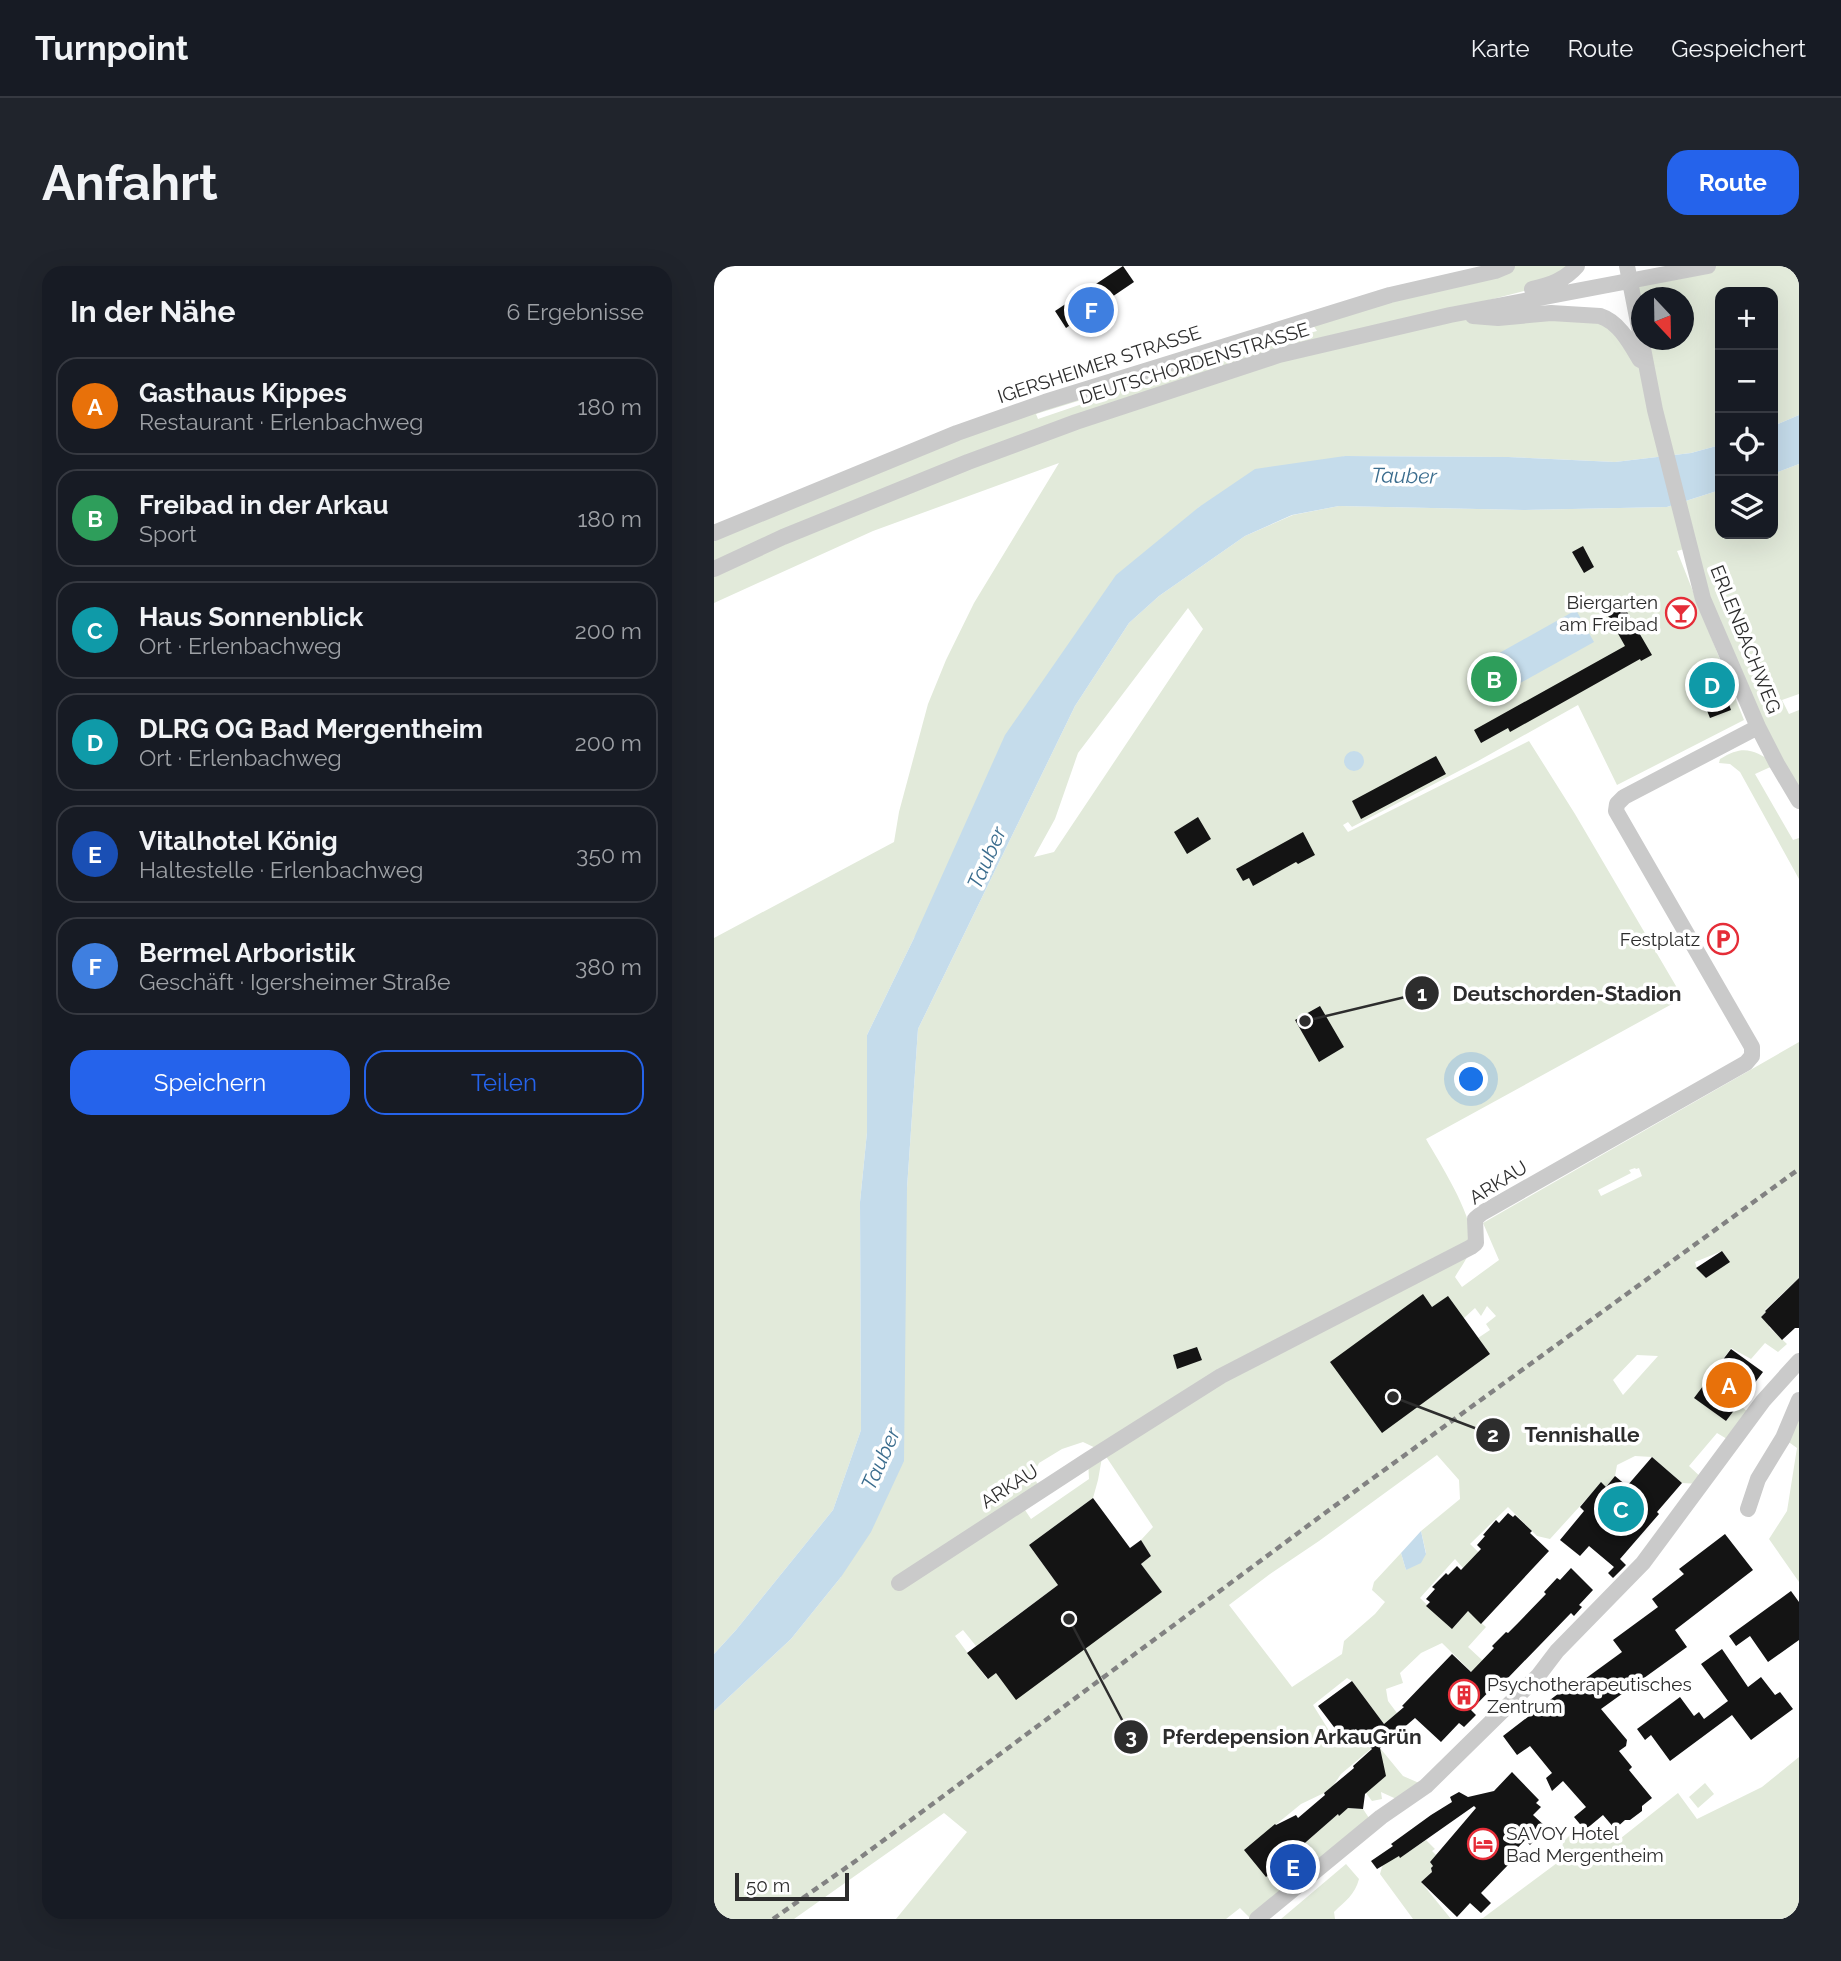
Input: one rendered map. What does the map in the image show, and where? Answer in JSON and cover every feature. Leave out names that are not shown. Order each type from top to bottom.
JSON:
[{"type":"street","name":"IGERSHEIMER STRASSE","points":[[714,533],[957,433],[1045,402],[1390,295],[1507,266]]},
{"type":"street","points":[[1450,315],[1489,300],[1552,284],[1570,274],[1577,266]]},
{"type":"street","name":"DEUTSCHORDENSTRASSE","points":[[714,569],[783,537],[956,467],[1076,422],[1279,355],[1628,273],[1708,266]]},
{"type":"street","name":"ERLENBACHWEG","points":[[1628,273],[1659,425],[1703,599],[1758,727],[1799,801]]},
{"type":"street","points":[[1450,315],[1498,318],[1551,313],[1600,316],[1628,338],[1648,374]]},
{"type":"street","name":"ARKAU","points":[[899,1583],[1221,1377],[1471,1247],[1476,1243],[1475,1219],[1482,1213],[1746,1063],[1752,1056],[1752,1047],[1616,811],[1617,804],[1624,797],[1758,727]]},
{"type":"street","points":[[1257,1919],[1373,1824],[1426,1786],[1538,1676],[1557,1651],[1643,1563],[1763,1401],[1799,1361]]},
{"type":"street","points":[[1748,1509],[1758,1479],[1783,1438],[1799,1400]]},
{"type":"green space","points":[[1507,266],[1577,266],[1552,284],[1489,300],[1600,316],[1646,371],[1642,350],[1694,350],[1694,287],[1631,287],[1631,291],[1629,280],[1708,266],[1799,266],[1799,415],[1778,424],[1778,287],[1715,287],[1715,446],[1691,453],[1615,462],[1508,457],[1345,456],[1199,507],[914,938],[867,1035],[867,1132],[860,1202],[861,1430],[833,1510],[714,1654],[714,938],[894,842],[899,812],[928,704],[946,660],[974,603],[1059,463],[873,531],[714,603],[714,533],[957,433]],"holes":[[[1313,325],[1317,331],[1283,340],[1284,335]],[[1091,397],[1094,400],[1038,419],[1036,414]]]},
{"type":"green space","points":[[1799,464],[1799,694],[1782,700],[1789,714],[1799,710],[1799,801],[1777,764],[1755,774],[1793,840],[1799,838],[1799,879],[1740,772],[1730,764],[1719,763],[1720,759],[1728,754],[1742,750],[1754,752],[1775,763],[1688,548],[1677,551],[1744,720],[1617,785],[1578,705],[1352,827],[1348,822],[1343,825],[1348,832],[1529,741],[1683,998],[1426,1139],[1456,1192],[1468,1222],[1471,1247],[1455,1277],[1462,1287],[1499,1260],[1483,1223],[1799,1042],[1799,1278],[1761,1317],[1787,1344],[1778,1352],[1765,1343],[1751,1359],[1731,1348],[1695,1398],[1726,1421],[1738,1404],[1752,1415],[1732,1442],[1717,1433],[1689,1466],[1704,1480],[1701,1484],[1682,1483],[1652,1457],[1635,1456],[1617,1465],[1615,1476],[1606,1487],[1601,1483],[1550,1539],[1537,1536],[1508,1507],[1470,1544],[1500,1573],[1463,1568],[1455,1559],[1420,1598],[1448,1625],[1450,1623],[1454,1627],[1468,1611],[1486,1627],[1468,1647],[1495,1672],[1486,1686],[1442,1643],[1421,1653],[1400,1673],[1403,1683],[1386,1689],[1388,1701],[1397,1713],[1384,1724],[1347,1678],[1313,1705],[1328,1729],[1331,1742],[1356,1735],[1372,1748],[1341,1774],[1333,1786],[1301,1804],[1245,1850],[1267,1876],[1348,1808],[1363,1809],[1373,1824],[1251,1919],[1240,1908],[1226,1919],[896,1919],[967,1832],[944,1813],[794,1919],[714,1919],[714,1711],[791,1639],[841,1577],[907,1188],[918,1029],[1075,706],[1129,623],[1159,596],[1245,536],[1293,515],[1339,506],[1524,510],[1667,507],[1715,492],[1715,539],[1778,539],[1778,472]],"holes":[[[1188,608],[1203,629],[1054,852],[1034,857],[1055,819],[1078,753]],[[1639,1168],[1642,1176],[1601,1196],[1598,1190],[1631,1173],[1629,1170]],[[1722,1251],[1729,1261],[1706,1278],[1697,1269],[1695,1262]],[[1487,1306],[1496,1316],[1486,1324],[1490,1330],[1478,1338],[1490,1354],[1382,1432],[1464,1318],[1475,1308],[1481,1316]],[[1637,1355],[1658,1356],[1623,1395],[1613,1380]],[[1083,1442],[1102,1451],[1088,1460],[1089,1479],[1031,1519],[1021,1504],[1038,1485],[1033,1475],[1039,1463],[1062,1449]],[[1103,1452],[1153,1527],[1141,1540],[1151,1556],[1141,1564],[1162,1592],[987,1679],[955,1636],[963,1630],[976,1646],[1058,1585],[1029,1545],[1093,1498]],[[1437,1455],[1459,1480],[1460,1499],[1421,1531],[1426,1553],[1406,1570],[1401,1553],[1374,1582],[1372,1590],[1385,1602],[1344,1641],[1342,1654],[1292,1687],[1229,1605]]]},
{"type":"green space","points":[[1799,1400],[1799,1582],[1769,1539],[1787,1511],[1797,1448],[1783,1438]]},
{"type":"green space","points":[[1380,1748],[1403,1776],[1426,1786],[1403,1802],[1381,1792],[1382,1799],[1372,1801],[1366,1793],[1386,1776],[1379,1767]]},
{"type":"green space","points":[[1799,1757],[1799,1919],[1479,1919],[1561,1860],[1563,1842],[1573,1832],[1619,1833],[1621,1838],[1678,1793],[1697,1819],[1762,1787]]},
{"type":"green space","points":[[1705,1783],[1714,1794],[1698,1808],[1689,1797]]},
{"type":"green space","points":[[1426,1840],[1435,1849],[1432,1851],[1436,1855],[1430,1862],[1433,1866],[1432,1872],[1421,1882],[1451,1919],[1413,1919],[1380,1874],[1387,1850],[1392,1859],[1401,1857]]},
{"type":"green space","points":[[1346,1864],[1359,1879],[1352,1894],[1334,1912],[1335,1919],[1281,1919]]},
{"type":"water","points":[[1799,415],[1799,464],[1778,472],[1778,424]]},
{"type":"water","name":"Tauber","points":[[1715,446],[1715,492],[1667,507],[1524,510],[1339,506],[1292,515],[1245,536],[1159,596],[1129,623],[1075,706],[918,1029],[907,1188],[904,1461],[871,1532],[841,1577],[791,1639],[714,1711],[714,1654],[833,1510],[861,1430],[860,1202],[867,1132],[867,1035],[914,938],[1005,735],[1116,575],[1199,507],[1255,469],[1345,456],[1508,457],[1615,462],[1691,453]]},
{"type":"water","points":[[1576,610],[1594,642],[1495,697],[1478,665]]},
{"type":"water","points":[[1354,751],[1361,754],[1364,761],[1361,768],[1354,771],[1347,768],[1344,761],[1347,754]]},
{"type":"water","points":[[1421,1531],[1426,1554],[1421,1563],[1406,1570],[1401,1553]]},
{"type":"building","points":[[1123,266],[1134,282],[1066,328],[1055,311]]},
{"type":"building","points":[[1583,546],[1594,567],[1584,573],[1572,552]]},
{"type":"building","points":[[1623,605],[1652,655],[1641,661],[1640,659],[1510,732],[1508,728],[1481,743],[1474,730],[1625,646],[1607,614]]},
{"type":"building","points":[[1716,667],[1731,710],[1710,718],[1704,703],[1707,702],[1696,675]]},
{"type":"building","points":[[1436,756],[1446,774],[1361,819],[1352,801]]},
{"type":"building","points":[[1198,817],[1211,839],[1187,854],[1174,832]]},
{"type":"building","points":[[1303,832],[1315,855],[1298,864],[1296,862],[1253,886],[1249,878],[1243,881],[1236,869]]},
{"type":"building","points":[[1320,1006],[1344,1047],[1319,1062],[1295,1020]]},
{"type":"building","points":[[1722,1251],[1730,1262],[1706,1278],[1696,1268]]},
{"type":"building","points":[[1799,1278],[1799,1328],[1795,1328],[1782,1340],[1761,1317]]},
{"type":"building","points":[[1423,1294],[1432,1307],[1448,1296],[1490,1354],[1382,1433],[1330,1362]]},
{"type":"building","points":[[1197,1347],[1202,1360],[1177,1369],[1173,1355]]},
{"type":"building","points":[[1731,1349],[1763,1372],[1726,1421],[1694,1398]]},
{"type":"building","points":[[1652,1457],[1682,1483],[1620,1559],[1626,1565],[1613,1578],[1608,1573],[1614,1567],[1589,1546],[1580,1556],[1560,1540],[1584,1511],[1580,1507],[1601,1482],[1606,1487],[1615,1476],[1627,1486]]},
{"type":"building","points":[[1093,1498],[1130,1548],[1141,1540],[1151,1556],[1141,1564],[1162,1592],[1016,1700],[996,1673],[988,1679],[967,1653],[1058,1585],[1029,1545]]},
{"type":"building","points":[[1508,1513],[1513,1517],[1515,1515],[1549,1551],[1481,1624],[1468,1611],[1452,1629],[1426,1606],[1430,1602],[1426,1599],[1435,1589],[1432,1587],[1446,1573],[1448,1575],[1457,1566],[1461,1570],[1481,1549],[1477,1545],[1485,1536],[1483,1535],[1496,1520],[1499,1523]]},
{"type":"building","points":[[1725,1534],[1753,1570],[1675,1630],[1687,1647],[1601,1709],[1627,1740],[1626,1746],[1619,1751],[1632,1767],[1629,1770],[1652,1798],[1642,1806],[1642,1811],[1615,1829],[1603,1815],[1585,1830],[1574,1817],[1586,1807],[1563,1781],[1552,1791],[1546,1778],[1552,1773],[1530,1746],[1517,1755],[1503,1736],[1576,1680],[1578,1684],[1622,1652],[1613,1640],[1658,1607],[1652,1599],[1684,1574],[1679,1569]]},
{"type":"building","points":[[1571,1568],[1593,1590],[1579,1605],[1582,1607],[1574,1616],[1571,1613],[1505,1681],[1502,1678],[1471,1710],[1476,1715],[1464,1727],[1459,1723],[1441,1742],[1415,1718],[1380,1748],[1386,1776],[1365,1794],[1363,1809],[1348,1808],[1339,1816],[1338,1814],[1266,1877],[1244,1850],[1275,1824],[1296,1815],[1298,1818],[1372,1749],[1356,1729],[1343,1739],[1318,1706],[1352,1681],[1384,1724],[1404,1707],[1402,1706],[1452,1654],[1471,1672],[1494,1648],[1492,1646],[1546,1594],[1544,1592],[1557,1578],[1560,1580]]},
{"type":"building","points":[[1791,1591],[1799,1602],[1799,1640],[1768,1662],[1750,1636],[1736,1646],[1729,1636]]},
{"type":"building","points":[[1722,1649],[1748,1687],[1761,1677],[1775,1695],[1780,1692],[1793,1709],[1751,1740],[1732,1715],[1670,1761],[1651,1735],[1645,1740],[1637,1729],[1680,1697],[1694,1716],[1699,1712],[1704,1719],[1728,1701],[1701,1664]]},
{"type":"building","name":"SAVOY Hotel Bad Mergentheim","points":[[1512,1772],[1539,1800],[1536,1803],[1541,1807],[1533,1815],[1546,1827],[1530,1845],[1525,1840],[1505,1861],[1509,1864],[1481,1893],[1491,1903],[1481,1913],[1470,1903],[1457,1917],[1421,1882],[1432,1872],[1433,1866],[1430,1862],[1476,1808],[1474,1806],[1400,1858],[1399,1856],[1377,1869],[1371,1861],[1452,1802],[1450,1797],[1459,1792],[1468,1797],[1494,1791]]},
{"type":"railway","points":[[773,1919],[1799,1169]]},
{"type":"place","name":"Bermel Arboristik","points":[[1091,310]]},
{"type":"place","name":"Biergarten am Freibad","points":[[1681,613]]},
{"type":"place","name":"Freibad in der Arkau","points":[[1494,679]]},
{"type":"place","name":"DLRG OG Bad Mergentheim","points":[[1712,685]]},
{"type":"place","name":"Festplatz","points":[[1723,939]]},
{"type":"place","name":"Deutschorden-Stadion","points":[[1305,1021]]},
{"type":"place","name":"Gasthaus Kippes","points":[[1729,1385]]},
{"type":"place","name":"Tennishalle","points":[[1393,1397]]},
{"type":"place","name":"Haus Sonnenblick","points":[[1621,1509]]},
{"type":"place","name":"Pferdepension ArkauGrün","points":[[1069,1619]]},
{"type":"place","name":"Psychotherapeutisches Zentrum","points":[[1464,1695]]},
{"type":"place","name":"SAVOY Hotel Bad Mergentheim","points":[[1483,1844]]},
{"type":"place","name":"Vitalhotel König","points":[[1293,1867]]}]
